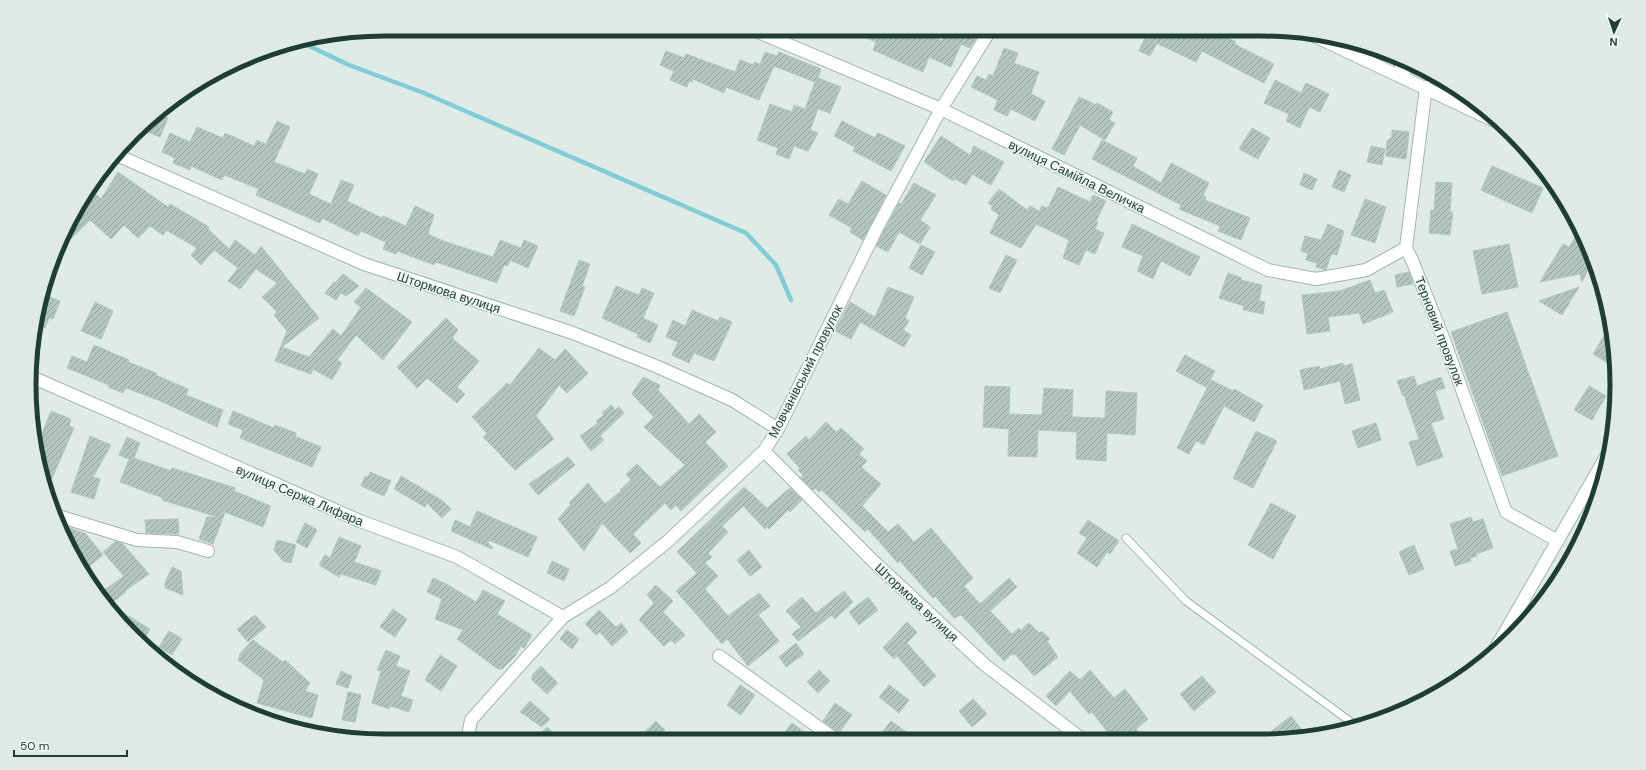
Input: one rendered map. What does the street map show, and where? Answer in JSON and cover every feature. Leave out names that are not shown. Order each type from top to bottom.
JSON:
[{"type":"street","name":"вулиця Самійла Величка","points":[[768,36],[941,109],[1268,270],[1316,279],[1366,270],[1406,248]]},
{"type":"street","name":"Мовчанівський провулок","points":[[468,734],[471,720],[563,618],[610,588],[668,541],[764,451],[778,429],[877,228],[941,109],[988,36]]},
{"type":"street","points":[[1330,43],[1479,113]]},
{"type":"street","points":[[1401,66],[1404,77]]},
{"type":"street","points":[[1406,248],[1426,87]]},
{"type":"street","name":"Штормова вулиця","points":[[121,157],[364,264],[573,333],[658,367],[732,400],[778,429]]},
{"type":"street","name":"Терновий провулок","points":[[1406,248],[1444,340],[1506,512],[1558,541]]},
{"type":"street","name":"вулиця Сержа Лифара","points":[[36,379],[360,521],[457,557],[563,618]]},
{"type":"street","name":"Штормова вулиця","points":[[764,451],[872,560],[985,665],[1075,734]]},
{"type":"street","points":[[1502,637],[1600,468]]},
{"type":"street","points":[[62,517],[137,540],[177,542],[208,551]]},
{"type":"street","points":[[718,656],[827,734]]},
{"type":"lane","points":[[1404,77],[1409,69]]},
{"type":"lane","points":[[1126,538],[1186,601],[1351,722]]},
{"type":"building","points":[[861,36],[931,36],[942,41],[945,36],[977,36],[970,48],[961,44],[951,67],[929,57],[923,72],[873,50],[876,42]]},
{"type":"building","points":[[1152,36],[1225,36],[1236,42],[1234,44],[1274,64],[1264,83],[1202,51],[1196,62],[1150,40]]},
{"type":"building","points":[[1145,38],[1157,43],[1150,56],[1139,51]]},
{"type":"building","points":[[1004,48],[1018,53],[1014,63],[1039,72],[1031,94],[1045,101],[1035,121],[1011,109],[1007,116],[994,110],[998,100],[971,87],[977,76],[986,80],[989,74],[993,76]]},
{"type":"building","points":[[666,51],[684,58],[686,54],[735,72],[740,60],[753,65],[754,62],[760,64],[765,52],[777,56],[779,52],[821,69],[818,78],[841,87],[830,113],[818,109],[810,130],[818,133],[808,151],[794,146],[789,159],[776,154],[778,148],[757,140],[770,104],[792,112],[794,105],[805,109],[815,82],[774,66],[759,100],[726,87],[724,93],[693,79],[692,82],[689,81],[687,87],[670,80],[674,71],[660,65]]},
{"type":"building","points":[[1275,80],[1301,93],[1306,83],[1329,94],[1320,112],[1309,107],[1300,128],[1286,121],[1289,114],[1264,103]]},
{"type":"building","points":[[1079,97],[1096,105],[1097,103],[1113,112],[1109,120],[1115,123],[1105,140],[1080,125],[1064,155],[1052,149]]},
{"type":"building","points":[[163,116],[168,118],[160,137],[146,131]]},
{"type":"building","points":[[277,121],[290,127],[274,162],[305,174],[307,169],[318,174],[309,194],[331,204],[341,180],[354,185],[347,201],[382,218],[383,216],[406,226],[415,206],[434,215],[428,234],[443,241],[493,257],[500,240],[521,248],[524,240],[538,246],[528,268],[510,260],[508,266],[504,265],[497,283],[436,262],[434,265],[397,251],[396,254],[383,249],[386,242],[361,231],[358,236],[322,218],[320,223],[256,195],[259,189],[224,175],[222,180],[191,166],[190,170],[173,163],[175,158],[162,152],[170,133],[190,142],[197,127],[223,138],[225,133],[254,146],[257,140],[266,144]]},
{"type":"building","points":[[842,121],[875,138],[878,133],[905,146],[891,171],[853,151],[855,147],[834,136]]},
{"type":"building","points":[[1252,128],[1270,138],[1258,159],[1239,149]]},
{"type":"building","points":[[1392,130],[1409,132],[1406,159],[1386,156],[1387,141],[1392,137]]},
{"type":"building","points":[[941,136],[970,155],[974,146],[1004,162],[991,185],[972,174],[966,185],[955,179],[953,181],[924,162]]},
{"type":"building","points":[[1102,140],[1137,158],[1133,166],[1161,183],[1171,163],[1209,183],[1203,195],[1206,197],[1205,200],[1250,218],[1241,240],[1218,231],[1220,226],[1179,209],[1181,205],[1092,159]]},
{"type":"building","points":[[1371,146],[1385,149],[1382,165],[1367,162]]},
{"type":"building","points":[[1492,166],[1543,188],[1532,213],[1481,190]]},
{"type":"building","points":[[1339,170],[1351,175],[1344,192],[1332,187]]},
{"type":"building","points":[[118,172],[168,207],[170,204],[209,227],[208,229],[229,249],[235,240],[255,255],[261,246],[319,318],[282,347],[309,357],[333,329],[341,336],[361,307],[354,302],[366,288],[412,322],[383,360],[356,335],[337,360],[342,363],[332,380],[313,369],[311,374],[275,361],[287,331],[274,315],[277,312],[262,297],[277,283],[256,269],[240,289],[228,281],[238,268],[214,250],[201,265],[191,255],[197,248],[166,230],[163,235],[150,226],[138,238],[124,225],[111,239],[90,220],[66,244],[83,210],[94,192],[101,199]]},
{"type":"building","points":[[1304,173],[1317,179],[1312,190],[1300,185]]},
{"type":"building","points":[[862,181],[886,195],[863,240],[850,232],[852,228],[829,215],[839,199],[848,204]]},
{"type":"building","points":[[1436,182],[1452,183],[1450,212],[1453,212],[1450,235],[1429,233],[1431,210],[1434,211]]},
{"type":"building","points":[[914,183],[936,195],[920,220],[930,227],[920,244],[899,232],[888,252],[876,246],[899,203],[901,204]]},
{"type":"building","points":[[1058,187],[1090,202],[1093,195],[1106,201],[1096,221],[1098,222],[1095,229],[1104,233],[1095,254],[1086,250],[1079,265],[1063,258],[1069,240],[1036,224],[1021,248],[990,233],[999,215],[991,209],[993,206],[988,203],[999,189],[1027,210],[1030,206],[1039,211],[1042,206],[1048,208]]},
{"type":"building","points":[[1365,199],[1386,207],[1375,243],[1351,235]]},
{"type":"building","points":[[1132,224],[1200,257],[1190,276],[1161,261],[1153,279],[1137,271],[1143,256],[1122,247]]},
{"type":"building","points":[[1328,224],[1344,231],[1337,255],[1331,254],[1326,270],[1316,267],[1317,263],[1306,260],[1308,253],[1301,251],[1305,236],[1321,240]]},
{"type":"building","points":[[1576,236],[1589,268],[1582,282],[1580,274],[1540,282],[1563,244],[1569,247]]},
{"type":"building","points":[[1509,244],[1518,287],[1482,294],[1473,251]]},
{"type":"building","points":[[921,245],[935,252],[922,275],[909,268]]},
{"type":"building","points":[[1006,255],[1017,260],[1000,293],[989,288]]},
{"type":"building","points":[[579,260],[590,264],[582,286],[585,287],[574,316],[560,311]]},
{"type":"building","points":[[1409,272],[1413,284],[1397,287],[1395,275]]},
{"type":"building","points":[[1228,273],[1242,278],[1241,280],[1262,285],[1259,301],[1265,302],[1263,314],[1243,310],[1244,306],[1219,298]]},
{"type":"building","points":[[343,274],[359,286],[346,296],[341,293],[336,300],[325,293]]},
{"type":"building","points":[[1370,280],[1375,293],[1384,290],[1393,312],[1363,324],[1359,313],[1328,317],[1330,331],[1307,334],[1302,295],[1340,291]]},
{"type":"building","points":[[616,286],[639,295],[642,288],[654,293],[643,318],[658,325],[650,343],[637,337],[638,334],[602,318]]},
{"type":"building","points":[[888,287],[914,297],[905,318],[909,321],[903,330],[911,335],[904,347],[860,322],[851,339],[835,331],[850,302],[875,317]]},
{"type":"building","points":[[1579,287],[1562,315],[1539,301]]},
{"type":"building","points":[[48,296],[60,301],[53,319],[49,318],[45,328],[41,326]]},
{"type":"building","points":[[95,302],[113,311],[101,339],[81,331]]},
{"type":"building","points":[[692,310],[718,321],[720,317],[732,322],[714,361],[694,353],[689,363],[672,355],[678,342],[666,337],[673,320],[685,326]]},
{"type":"building","points":[[1507,312],[1558,456],[1502,476],[1451,332]]},
{"type":"building","points":[[446,318],[458,330],[452,338],[479,361],[457,387],[465,394],[457,403],[427,378],[417,388],[397,367]]},
{"type":"building","points":[[1606,333],[1609,363],[1593,354]]},
{"type":"building","points":[[94,345],[129,360],[128,362],[156,373],[156,375],[188,389],[186,395],[223,410],[217,427],[158,400],[126,388],[123,393],[108,387],[109,385],[67,368],[72,356],[87,362]]},
{"type":"building","points":[[539,348],[555,360],[565,349],[588,373],[567,393],[559,385],[536,416],[554,439],[515,470],[501,456],[502,454],[501,455],[483,437],[487,433],[472,417],[507,383],[510,385]]},
{"type":"building","points":[[1185,355],[1215,371],[1206,387],[1176,371]]},
{"type":"building","points":[[1343,363],[1344,366],[1352,364],[1360,400],[1345,404],[1340,381],[1304,390],[1300,370],[1319,366],[1320,369]]},
{"type":"building","points":[[1414,376],[1417,386],[1441,377],[1445,388],[1435,391],[1444,419],[1431,423],[1443,457],[1417,466],[1409,442],[1419,439],[1404,395],[1403,396],[1397,381]]},
{"type":"building","points":[[643,377],[660,385],[658,390],[689,424],[699,414],[716,432],[705,442],[728,466],[681,511],[676,505],[671,510],[665,503],[633,534],[641,543],[630,553],[602,523],[584,551],[558,519],[571,504],[569,503],[588,483],[605,504],[621,491],[620,490],[631,480],[626,474],[637,464],[660,487],[685,465],[644,427],[654,417],[632,394]]},
{"type":"building","points":[[1211,380],[1233,391],[1234,389],[1263,405],[1254,422],[1224,406],[1204,445],[1196,441],[1189,454],[1177,448]]},
{"type":"building","points":[[985,386],[1010,387],[1009,414],[1042,415],[1044,388],[1073,390],[1072,417],[1105,418],[1106,391],[1137,393],[1135,435],[1107,433],[1106,461],[1076,459],[1077,432],[1038,430],[1037,457],[1008,456],[1009,429],[983,427]]},
{"type":"building","points":[[1589,386],[1606,396],[1592,420],[1574,410]]},
{"type":"building","points":[[611,405],[615,410],[619,407],[624,413],[600,436],[604,440],[591,451],[580,436],[598,423],[596,421],[604,415],[602,413]]},
{"type":"building","points":[[51,411],[71,419],[69,426],[74,428],[50,482],[43,453],[40,438]]},
{"type":"building","points":[[233,411],[274,428],[275,425],[296,433],[295,436],[321,447],[312,467],[240,438],[243,430],[228,424]]},
{"type":"building","points":[[826,422],[836,432],[841,428],[864,449],[859,454],[867,461],[861,467],[881,484],[862,506],[888,532],[898,524],[914,542],[931,528],[973,578],[964,586],[980,604],[1009,578],[1017,587],[990,611],[1012,634],[1019,628],[1021,630],[1029,623],[1039,633],[1042,631],[1050,639],[1047,641],[1058,657],[1034,676],[1015,654],[1012,654],[1004,661],[961,615],[954,618],[935,596],[933,598],[900,561],[898,563],[868,529],[865,532],[822,490],[819,492],[815,488],[813,490],[801,478],[803,475],[798,470],[800,468],[787,454],[806,436],[809,440]]},
{"type":"building","points":[[1376,423],[1381,440],[1358,448],[1352,431]]},
{"type":"building","points":[[1256,431],[1277,441],[1253,488],[1233,478]]},
{"type":"building","points":[[90,436],[111,445],[93,477],[100,479],[94,499],[71,492]]},
{"type":"building","points":[[127,437],[140,443],[134,458],[171,471],[172,468],[235,488],[234,491],[271,506],[263,527],[225,512],[213,544],[199,539],[207,517],[218,517],[162,500],[163,498],[120,482],[129,459],[119,455]]},
{"type":"building","points":[[568,457],[575,465],[538,495],[529,484]]},
{"type":"building","points":[[370,472],[391,481],[384,496],[361,486],[365,476],[368,477]]},
{"type":"building","points":[[401,476],[443,501],[451,509],[442,518],[427,503],[425,507],[394,489]]},
{"type":"building","points":[[744,487],[767,508],[790,488],[802,500],[790,512],[788,510],[769,529],[767,527],[765,529],[743,506],[722,526],[728,532],[708,553],[712,557],[705,563],[718,576],[705,589],[728,616],[759,593],[770,606],[758,615],[779,641],[748,666],[727,639],[722,644],[676,591],[697,573],[677,552]]},
{"type":"building","points":[[1271,503],[1296,516],[1273,559],[1248,545]]},
{"type":"building","points":[[477,511],[537,537],[528,557],[489,540],[488,543],[493,548],[492,549],[451,531],[455,520],[470,527]]},
{"type":"building","points":[[1471,517],[1473,522],[1483,519],[1493,548],[1476,554],[1477,556],[1470,558],[1471,561],[1455,566],[1450,551],[1458,549],[1450,524]]},
{"type":"building","points":[[178,519],[179,534],[146,533],[145,520]]},
{"type":"building","points":[[1088,520],[1119,541],[1110,554],[1107,552],[1097,567],[1077,553],[1087,538],[1079,533]]},
{"type":"building","points":[[305,523],[317,530],[307,548],[296,542]]},
{"type":"building","points":[[66,527],[86,534],[103,555],[88,568]]},
{"type":"building","points":[[339,537],[361,546],[354,562],[381,571],[376,585],[341,574],[339,577],[319,565],[325,555],[330,558]]},
{"type":"building","points":[[277,540],[296,545],[291,563],[283,561],[274,550]]},
{"type":"building","points":[[116,541],[122,543],[149,574],[112,602],[104,591],[124,576],[103,552]]},
{"type":"building","points":[[1414,545],[1424,569],[1409,575],[1399,552]]},
{"type":"building","points":[[749,550],[762,567],[750,576],[737,560]]},
{"type":"building","points":[[552,561],[569,569],[564,581],[547,573]]},
{"type":"building","points":[[172,567],[181,571],[183,595],[165,588],[165,583]]},
{"type":"building","points":[[433,578],[476,602],[483,590],[505,601],[497,614],[532,635],[524,648],[521,646],[515,656],[502,669],[498,669],[457,639],[463,630],[435,619],[442,599],[427,592]]},
{"type":"building","points":[[656,585],[673,601],[663,612],[685,635],[675,644],[671,640],[664,646],[639,620],[654,603],[647,595]]},
{"type":"building","points":[[844,591],[853,602],[835,619],[832,615],[798,641],[792,634],[801,627],[786,611],[802,597],[816,613]]},
{"type":"building","points":[[868,597],[878,610],[859,625],[849,612]]},
{"type":"building","points":[[393,609],[407,619],[395,637],[380,627]]},
{"type":"building","points":[[119,610],[150,629],[145,638]]},
{"type":"building","points":[[599,610],[616,627],[621,623],[628,632],[612,646],[600,632],[596,635],[585,624]]},
{"type":"building","points":[[255,615],[266,627],[248,642],[237,629]]},
{"type":"building","points":[[907,622],[917,632],[907,643],[936,676],[924,687],[897,656],[894,659],[883,648]]},
{"type":"building","points":[[567,630],[579,639],[572,649],[560,639]]},
{"type":"building","points":[[169,631],[182,639],[172,655],[159,647]]},
{"type":"building","points":[[253,640],[283,662],[285,660],[310,683],[305,691],[318,695],[312,718],[257,703],[264,680],[238,660],[239,655]]},
{"type":"building","points":[[796,643],[804,654],[786,667],[779,657]]},
{"type":"building","points":[[386,650],[400,656],[396,666],[410,671],[401,696],[413,700],[409,712],[390,706],[389,709],[372,703],[381,671],[377,670]]},
{"type":"building","points":[[440,655],[457,666],[441,691],[425,680]]},
{"type":"building","points":[[541,666],[558,683],[547,694],[532,680],[532,675]]},
{"type":"building","points":[[819,670],[830,681],[818,693],[807,682]]},
{"type":"building","points":[[1090,670],[1114,698],[1125,689],[1148,719],[1136,729],[1140,734],[1109,734],[1092,712],[1089,714],[1070,691],[1056,706],[1046,696],[1070,671],[1080,680]]},
{"type":"building","points":[[341,671],[352,676],[348,688],[336,684]]},
{"type":"building","points":[[1202,676],[1216,692],[1194,711],[1180,694]]},
{"type":"building","points":[[740,685],[755,695],[741,715],[727,705]]},
{"type":"building","points":[[889,685],[909,700],[899,713],[879,697]]},
{"type":"building","points":[[348,692],[361,695],[355,722],[342,720]]},
{"type":"building","points":[[973,699],[987,714],[972,727],[959,711]]},
{"type":"building","points":[[530,701],[550,719],[542,727],[520,712]]},
{"type":"building","points":[[835,703],[852,715],[839,733],[823,721]]},
{"type":"building","points":[[1291,716],[1303,731],[1284,733],[1269,734]]},
{"type":"building","points":[[656,721],[665,730],[661,734],[642,734]]},
{"type":"building","points":[[891,721],[909,734],[881,734]]},
{"type":"building","points":[[792,723],[807,734],[784,734]]},
{"type":"building","points":[[547,727],[555,734],[540,734]]},
{"type":"waterway","points":[[308,45],[349,65],[424,93],[746,233],[776,265],[791,300]]}]
